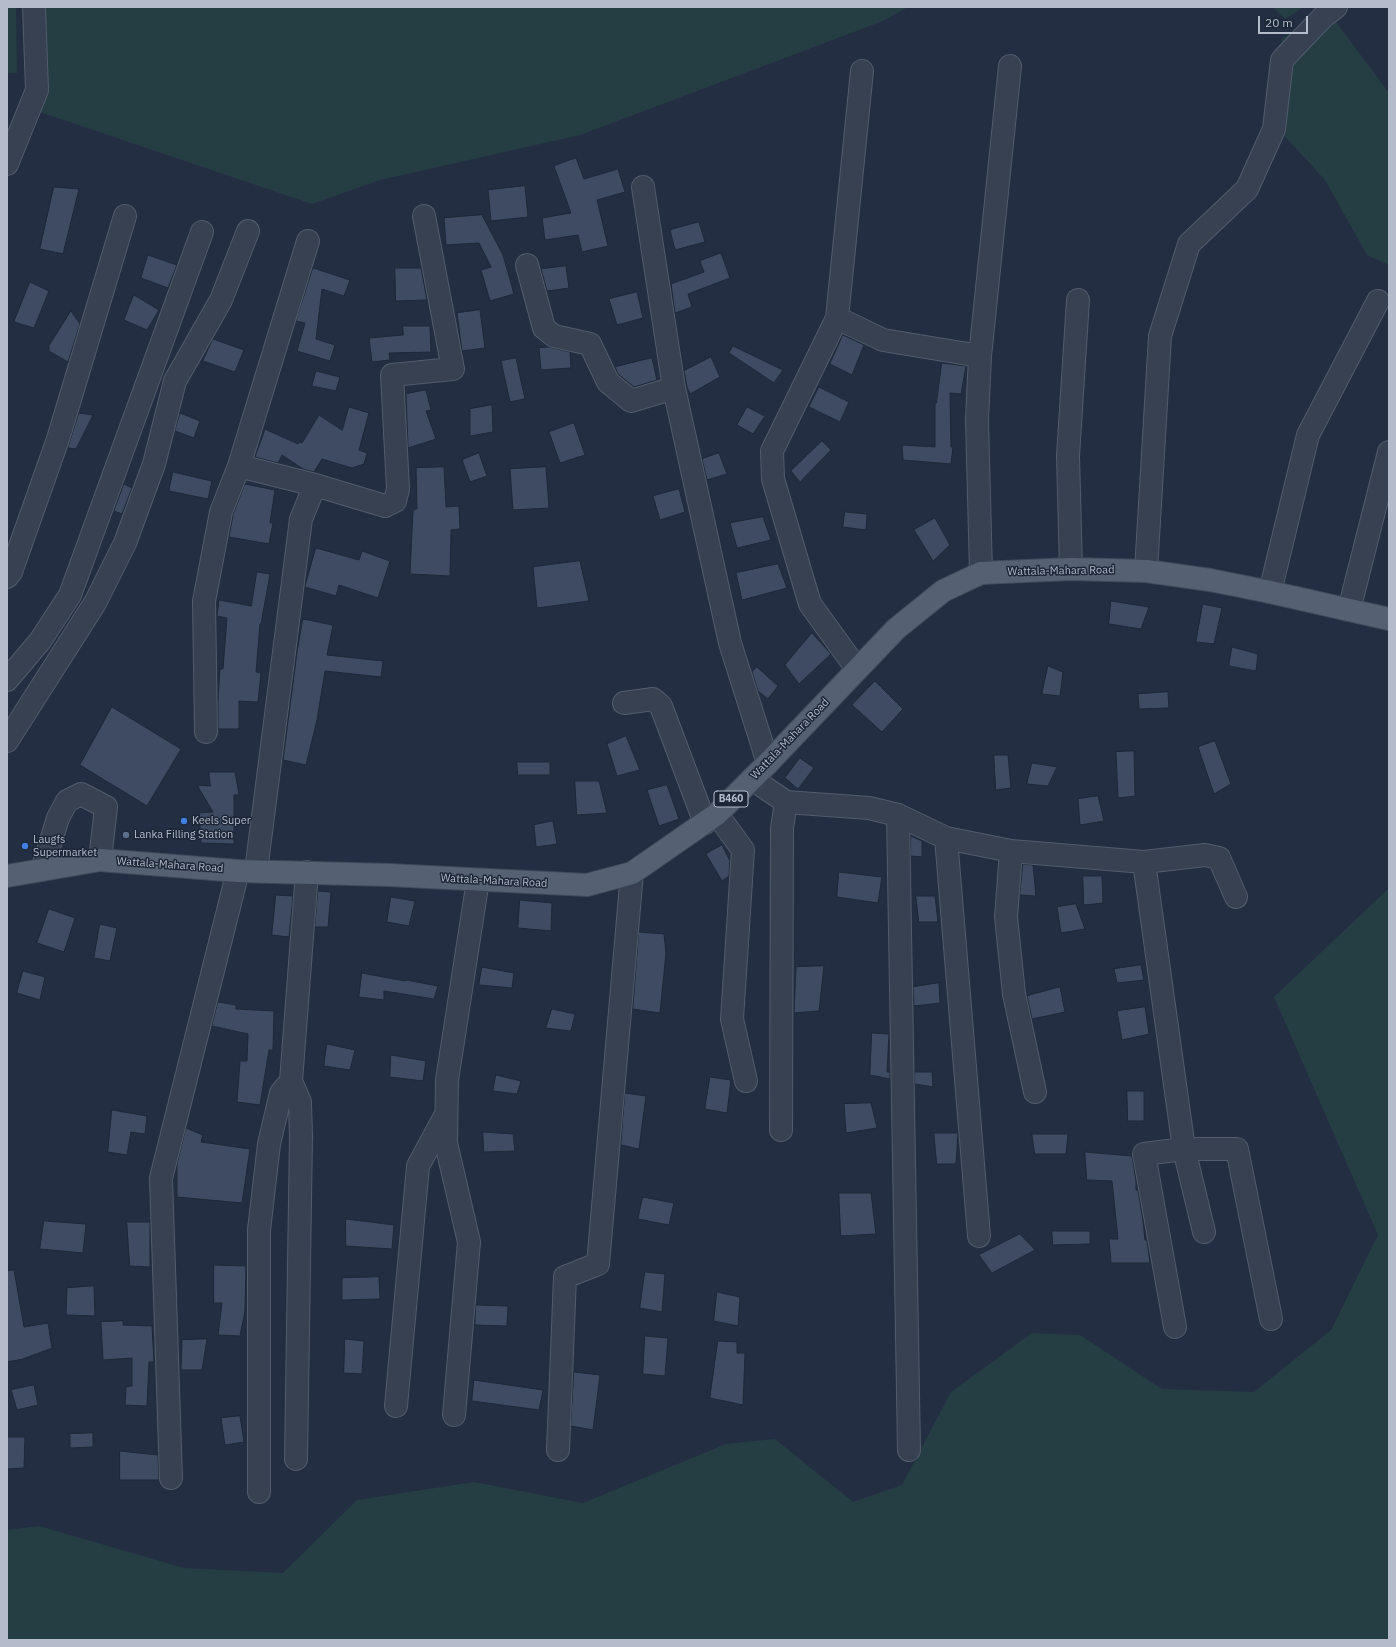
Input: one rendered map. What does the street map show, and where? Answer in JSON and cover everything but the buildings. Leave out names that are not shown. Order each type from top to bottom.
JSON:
[{"type":"main road","name":"Wattala-Mahara Road","points":[[7,876],[100,860],[247,871],[308,872],[587,885],[632,874],[711,819],[768,763],[896,629],[943,591],[981,573],[1071,569],[1146,571],[1210,580],[1270,592],[1389,620]]},
{"type":"street","points":[[7,164],[37,90],[34,7]]},
{"type":"street","points":[[1146,571],[1160,336],[1189,244],[1247,189],[1274,129],[1282,60],[1323,17],[1336,7]]},
{"type":"street","points":[[981,573],[977,420],[980,356],[1010,66]]},
{"type":"street","points":[[857,669],[810,604],[773,479],[772,451],[837,318],[862,72]]},
{"type":"street","points":[[643,187],[674,388],[730,643],[768,763]]},
{"type":"street","points":[[7,577],[11,572],[58,438],[125,216]]},
{"type":"street","points":[[239,466],[315,485],[385,506],[394,501],[398,490],[392,375],[453,369],[424,216]]},
{"type":"street","points":[[7,741],[95,603],[125,543],[154,464],[175,381],[221,300],[248,231]]},
{"type":"street","points":[[7,680],[40,641],[70,596],[202,232]]},
{"type":"street","points":[[206,732],[204,601],[221,512],[239,466],[308,241]]},
{"type":"street","points":[[527,264],[544,328],[554,336],[590,344],[608,382],[631,401],[674,388]]},
{"type":"street","points":[[1071,569],[1068,456],[1078,300]]},
{"type":"street","points":[[1270,592],[1308,435],[1378,301]]},
{"type":"street","points":[[837,318],[883,340],[980,356]]},
{"type":"street","points":[[1349,610],[1389,452]]},
{"type":"street","points":[[171,1478],[161,1178],[247,871],[301,519],[315,485]]},
{"type":"street","points":[[624,703],[653,699],[661,706],[711,819],[743,850],[732,1019],[746,1081]]},
{"type":"street","points":[[752,779],[786,802],[869,808],[898,815],[946,838],[1011,851],[1144,862],[1205,855],[1219,858],[1236,897]]},
{"type":"street","points":[[42,870],[58,818],[67,801],[81,794],[106,807],[100,860]]},
{"type":"street","points":[[781,1130],[782,828],[786,802]]},
{"type":"street","points":[[898,815],[909,1450]]},
{"type":"street","points":[[946,838],[979,1236]]},
{"type":"street","points":[[1011,851],[1006,917],[1014,994],[1035,1092]]},
{"type":"street","points":[[1144,862],[1184,1149],[1204,1232]]},
{"type":"street","points":[[296,1459],[301,1136],[300,1102],[291,1081],[308,872]]},
{"type":"street","points":[[558,1450],[565,1277],[598,1264],[632,874]]},
{"type":"street","points":[[454,1415],[469,1242],[446,1142],[447,1080],[478,880]]},
{"type":"street","points":[[259,1492],[260,1230],[269,1144],[281,1093],[291,1081]]},
{"type":"street","points":[[396,1406],[418,1166],[446,1116]]},
{"type":"street","points":[[1175,1327],[1144,1154],[1184,1149],[1237,1149],[1270,1319]]},
{"type":"green space","points":[[7,7],[16,7],[17,73],[7,73]]},
{"type":"green space","points":[[37,7],[908,7],[883,21],[580,135],[380,180],[312,204],[40,112]]},
{"type":"green space","points":[[1273,7],[1304,7],[1285,19]]},
{"type":"green space","points":[[1327,10],[1389,93],[1389,265],[1367,255],[1325,180],[1279,130],[1282,38]]},
{"type":"green space","points":[[1389,888],[1389,1640],[7,1640],[7,1530],[39,1526],[184,1568],[283,1573],[357,1500],[474,1482],[583,1503],[726,1444],[775,1439],[853,1502],[902,1485],[951,1392],[1032,1333],[1080,1335],[1162,1389],[1254,1392],[1331,1330],[1378,1235],[1274,997]]},
{"type":"place","name":"Keels Super","points":[[184,821]]},
{"type":"place","name":"Lanka Filling Station","points":[[126,835]]},
{"type":"place","name":"Laugfs Supermarket","points":[[25,846]]}]
